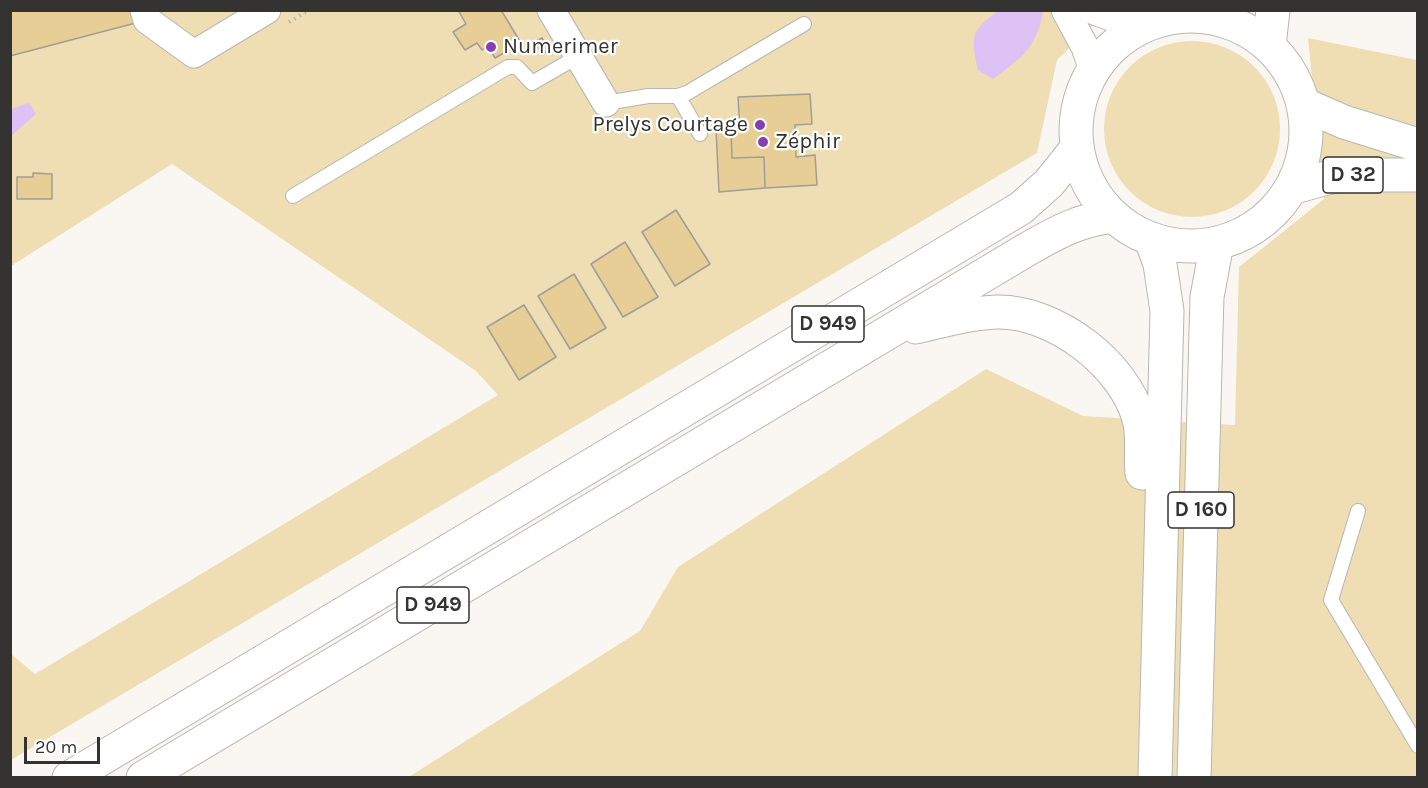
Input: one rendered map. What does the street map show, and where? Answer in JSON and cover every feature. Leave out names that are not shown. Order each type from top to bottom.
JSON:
[{"type":"main road","points":[[1269,46],[1273,10]]},
{"type":"main road","points":[[1196,13],[1214,18],[1252,33],[1269,46],[1290,72],[1303,104],[1306,125],[1305,147],[1300,168],[1291,188],[1272,213],[1247,232],[1217,243],[1195,246],[1173,245],[1151,239],[1131,229],[1113,216],[1084,173],[1077,147],[1077,121],[1082,95],[1093,71],[1106,54],[1140,28],[1166,19],[1196,13]]},
{"type":"main road","name":"D 32","points":[[1303,104],[1344,122],[1418,145]]},
{"type":"main road","name":"D 949","points":[[69,777],[1021,208],[1049,183],[1077,147]]},
{"type":"main road","name":"D 32","points":[[1291,188],[1330,177],[1347,175],[1418,175]]},
{"type":"main road","name":"D 949","points":[[143,777],[1058,231],[1090,219],[1113,216]]},
{"type":"main road","name":"D 160","points":[[1151,239],[1160,264],[1167,310],[1155,777]]},
{"type":"main road","name":"D 160","points":[[1194,777],[1207,297],[1217,243]]},
{"type":"main road","points":[[887,333],[977,314],[999,312],[1021,315],[1041,320],[1065,331],[1108,366],[1135,405],[1140,422],[1141,466],[1158,634]]},
{"type":"street","points":[[144,10],[147,21],[194,54],[267,10]]},
{"type":"street","points":[[551,10],[606,103]]},
{"type":"street","points":[[1065,10],[1085,47],[1093,71]]},
{"type":"street","points":[[1092,10],[1140,28]]},
{"type":"lane","points":[[606,103],[648,96],[678,96],[687,93],[804,24]]},
{"type":"lane","points":[[293,196],[508,67],[517,67],[532,83],[577,57]]},
{"type":"lane","points":[[678,96],[700,134]]},
{"type":"lane","points":[[1358,511],[1331,600],[1418,746]]},
{"type":"shaded area","points":[[999,10],[1041,11],[1043,13],[1036,36],[1026,52],[993,79],[978,70],[974,41],[978,29]]},
{"type":"shaded area","points":[[11,11],[1107,11],[1057,60],[1037,153],[11,760],[11,654],[35,674],[498,395],[476,371],[172,164],[11,266]]},
{"type":"shaded area","points":[[1308,38],[1417,60],[1417,777],[407,778],[640,631],[678,567],[986,369],[1083,416],[1235,425],[1239,267],[1324,199]]},
{"type":"shaded area","points":[[1192,41],[1226,48],[1241,56],[1254,67],[1265,80],[1273,95],[1280,129],[1273,163],[1265,178],[1254,191],[1241,202],[1226,210],[1192,217],[1158,210],[1143,202],[1130,191],[1119,178],[1111,163],[1104,129],[1111,95],[1119,80],[1130,67],[1143,56],[1158,48]]},
{"type":"shaded area","points":[[29,103],[36,114],[11,136],[11,109]]},
{"type":"building","points":[[10,10],[144,10],[147,20],[10,56]]},
{"type":"building","points":[[458,10],[501,10],[521,43],[495,58],[488,46],[482,50],[477,43],[465,50],[453,32],[466,24]]},
{"type":"building","points":[[542,38],[549,50],[542,55],[535,42]]},
{"type":"building","name":"Zéphir","points":[[810,94],[812,124],[795,125],[796,157],[815,155],[817,185],[765,188],[764,157],[732,158],[731,129],[740,128],[738,97]]},
{"type":"building","points":[[716,129],[731,129],[732,158],[764,157],[765,188],[719,192]]},
{"type":"building","points":[[33,173],[52,174],[52,199],[17,199],[17,177],[33,177]]},
{"type":"building","points":[[676,210],[710,264],[675,286],[642,232]]},
{"type":"building","points":[[625,242],[658,297],[623,317],[591,264]]},
{"type":"building","points":[[574,274],[606,328],[570,349],[538,296]]},
{"type":"building","points":[[524,305],[556,357],[519,380],[487,327]]},
{"type":"place","name":"Numerimer","points":[[491,47]]},
{"type":"place","name":"Prelys Courtage","points":[[760,125]]},
{"type":"place","name":"Zéphir","points":[[763,142]]}]
